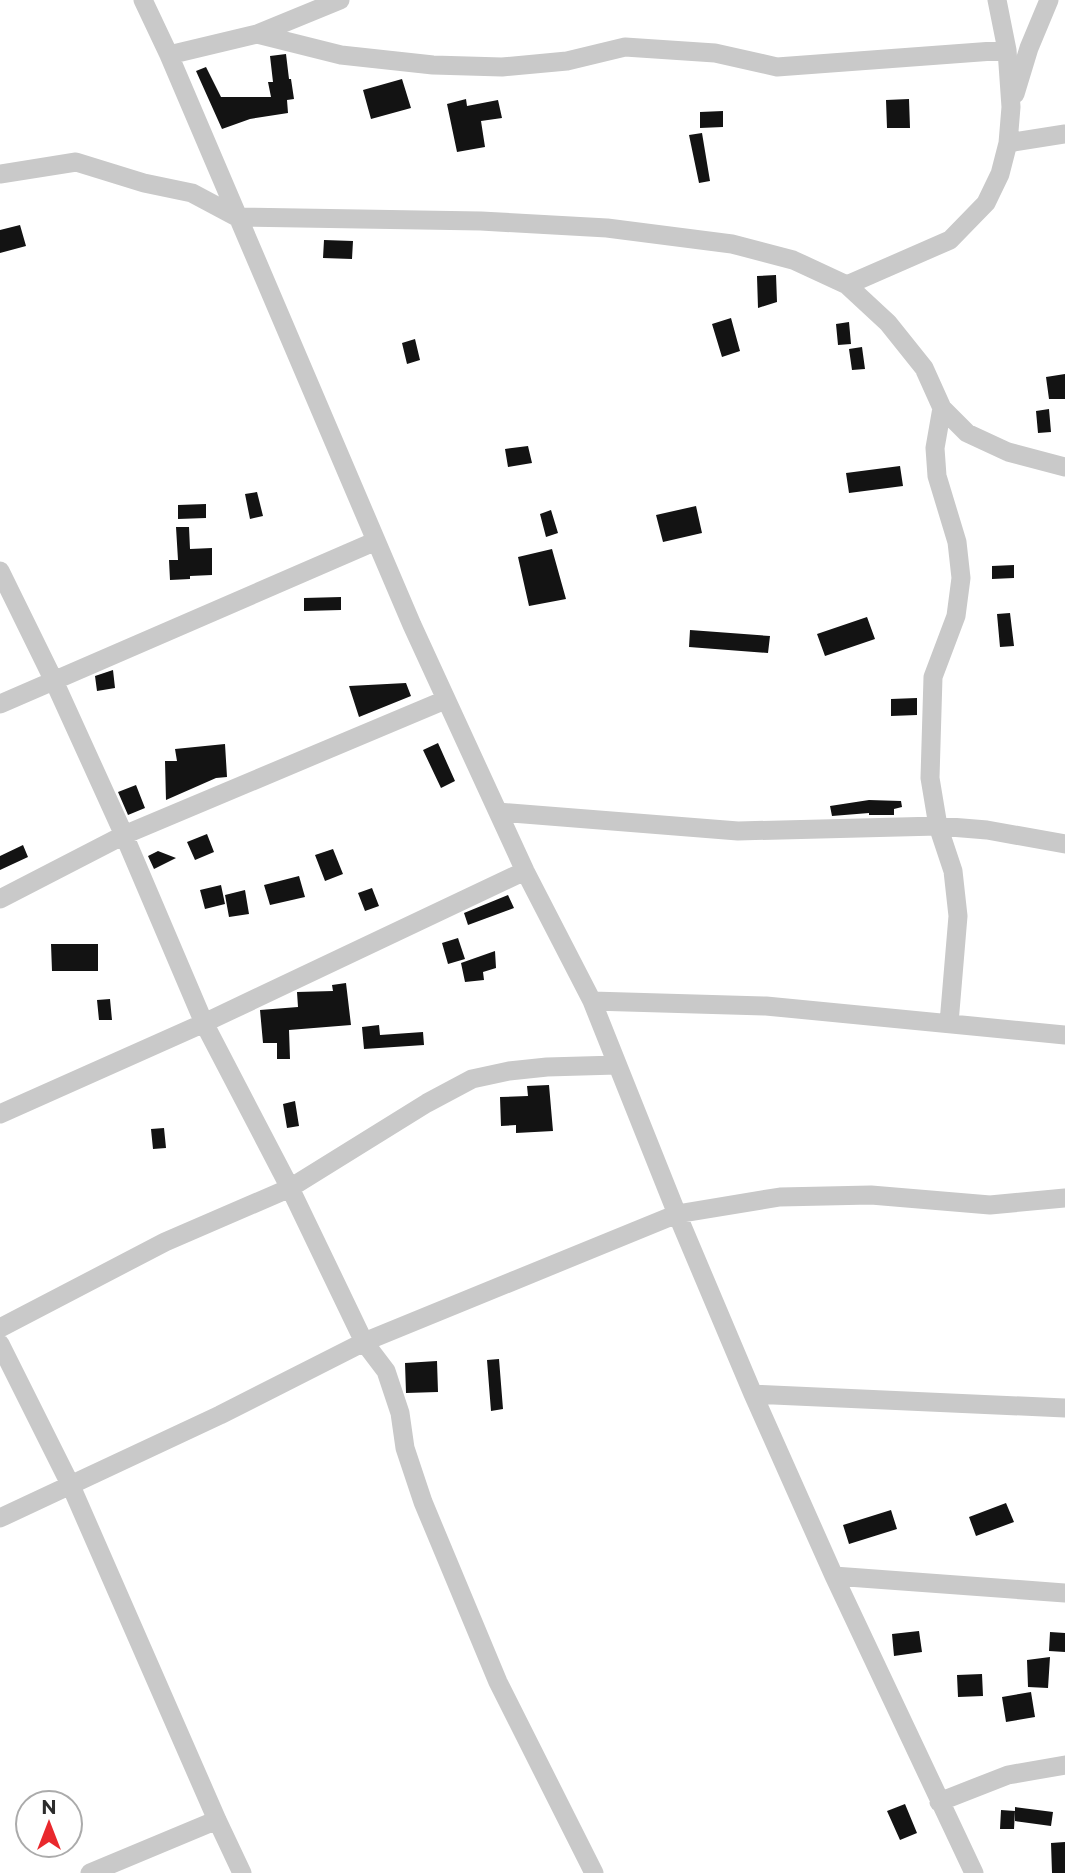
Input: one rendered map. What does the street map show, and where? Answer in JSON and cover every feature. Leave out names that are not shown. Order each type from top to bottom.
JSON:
[{"type":"street","points":[[143,0],[445,700],[525,871],[592,1000],[677,1214],[753,1394],[834,1576],[972,1872]]},
{"type":"street","points":[[169,55],[257,34],[340,0]]},
{"type":"street","points":[[847,285],[950,240],[986,202],[1000,174],[1008,143],[1011,107],[1007,50],[997,0]]},
{"type":"street","points":[[1011,107],[1029,48],[1049,0]]},
{"type":"street","points":[[257,34],[341,55],[433,65],[488,66],[567,61],[625,47],[715,52],[777,67],[1007,50]]},
{"type":"street","points":[[1008,143],[1065,134]]},
{"type":"street","points":[[0,174],[76,162],[144,183],[192,193],[237,217],[481,221],[607,228],[732,244],[793,260],[847,285],[888,323],[924,368],[942,408],[967,433],[1009,452],[1065,467]]},
{"type":"street","points":[[942,408],[935,448],[937,476],[957,542],[961,578],[956,616],[933,677],[930,778],[938,826],[953,871],[958,916],[949,1023]]},
{"type":"street","points":[[0,704],[376,541]]},
{"type":"street","points":[[0,570],[124,835],[204,1023],[290,1188],[364,1342],[386,1371],[400,1413],[405,1448],[423,1502],[498,1682],[594,1873]]},
{"type":"street","points":[[0,899],[124,835],[445,700]]},
{"type":"street","points":[[498,812],[738,831],[938,826],[987,830],[1065,844]]},
{"type":"street","points":[[0,1114],[204,1023],[525,871]]},
{"type":"street","points":[[592,1000],[766,1006],[1065,1035]]},
{"type":"street","points":[[0,1328],[165,1242],[290,1188],[472,1079],[547,1067],[617,1065]]},
{"type":"street","points":[[0,1518],[220,1415],[364,1342],[677,1214],[780,1197],[871,1195],[990,1205],[1065,1198]]},
{"type":"street","points":[[0,1344],[71,1486],[242,1873]]},
{"type":"street","points":[[753,1394],[1065,1408]]},
{"type":"street","points":[[834,1576],[1065,1593]]},
{"type":"street","points":[[939,1801],[1008,1776],[1065,1765]]},
{"type":"street","points":[[90,1873],[217,1820]]},
{"type":"building","points":[[286,54],[294,99],[287,100],[288,113],[250,119],[222,129],[196,71],[206,67],[221,97],[271,97],[268,82],[273,82],[270,56]]},
{"type":"building","points":[[402,79],[411,108],[371,119],[363,90]]},
{"type":"building","points":[[466,99],[467,106],[498,100],[502,118],[481,121],[485,147],[457,152],[447,104]]},
{"type":"building","points":[[909,99],[910,128],[887,128],[886,100]]},
{"type":"building","points":[[723,111],[723,127],[700,128],[700,112]]},
{"type":"building","points":[[702,133],[710,181],[699,183],[689,135]]},
{"type":"building","points":[[20,225],[26,246],[0,253],[0,230]]},
{"type":"building","points":[[324,240],[353,241],[352,259],[323,258]]},
{"type":"building","points":[[776,275],[777,302],[758,308],[757,276]]},
{"type":"building","points":[[731,318],[740,351],[722,357],[712,324]]},
{"type":"building","points":[[849,322],[851,344],[838,345],[836,324]]},
{"type":"building","points":[[415,339],[420,360],[407,364],[402,343]]},
{"type":"building","points":[[862,347],[865,369],[852,370],[849,349]]},
{"type":"building","points":[[1065,374],[1065,399],[1049,399],[1046,377]]},
{"type":"building","points":[[1049,409],[1051,432],[1038,433],[1036,411]]},
{"type":"building","points":[[528,446],[532,463],[508,467],[505,449]]},
{"type":"building","points":[[900,466],[903,486],[849,493],[846,473]]},
{"type":"building","points":[[257,492],[263,516],[250,519],[245,494]]},
{"type":"building","points":[[206,504],[206,518],[178,519],[178,505]]},
{"type":"building","points":[[696,506],[702,533],[663,542],[656,515]]},
{"type":"building","points":[[551,510],[558,533],[546,537],[540,514]]},
{"type":"building","points":[[176,527],[189,527],[190,549],[212,548],[212,575],[170,580],[169,560],[178,560]]},
{"type":"building","points":[[552,549],[566,599],[529,606],[518,557]]},
{"type":"building","points":[[1014,565],[1014,578],[992,579],[992,566]]},
{"type":"building","points":[[341,597],[341,610],[304,611],[304,598]]},
{"type":"building","points":[[1010,613],[1014,646],[1000,647],[997,614]]},
{"type":"building","points":[[867,617],[875,639],[825,656],[817,634]]},
{"type":"building","points":[[690,630],[770,636],[768,653],[689,647]]},
{"type":"building","points":[[113,670],[115,688],[97,691],[95,676]]},
{"type":"building","points":[[406,683],[411,696],[359,717],[349,686]]},
{"type":"building","points":[[917,698],[917,715],[891,716],[891,699]]},
{"type":"building","points":[[438,743],[455,781],[441,788],[423,750]]},
{"type":"building","points":[[225,744],[227,777],[216,778],[166,800],[165,761],[177,761],[175,749]]},
{"type":"building","points":[[136,785],[145,808],[128,815],[118,792]]},
{"type":"building","points":[[869,800],[901,801],[902,807],[894,809],[894,815],[869,813],[832,816],[830,806]]},
{"type":"building","points":[[207,834],[214,852],[195,860],[187,842]]},
{"type":"building","points":[[23,845],[28,857],[0,870],[0,856]]},
{"type":"building","points":[[333,849],[343,874],[325,881],[315,855]]},
{"type":"building","points":[[158,851],[176,858],[154,869],[148,856]]},
{"type":"building","points":[[299,876],[305,897],[270,905],[264,885]]},
{"type":"building","points":[[221,885],[225,904],[205,909],[200,890]]},
{"type":"building","points":[[372,888],[379,906],[365,911],[358,893]]},
{"type":"building","points":[[245,890],[249,914],[229,917],[225,895]]},
{"type":"building","points":[[508,895],[514,908],[468,925],[464,913]]},
{"type":"building","points":[[458,938],[465,959],[448,964],[442,943]]},
{"type":"building","points":[[51,944],[98,944],[98,971],[52,971]]},
{"type":"building","points":[[495,951],[496,968],[483,972],[484,980],[465,982],[461,963]]},
{"type":"building","points":[[346,983],[351,1025],[289,1030],[290,1059],[277,1059],[277,1043],[263,1043],[260,1010],[298,1007],[297,992],[333,991],[332,985]]},
{"type":"building","points":[[110,999],[112,1020],[99,1020],[97,1000]]},
{"type":"building","points":[[379,1025],[380,1035],[423,1032],[424,1045],[364,1049],[362,1027]]},
{"type":"building","points":[[549,1085],[553,1131],[516,1133],[516,1125],[501,1126],[500,1097],[528,1096],[527,1086]]},
{"type":"building","points":[[295,1101],[299,1126],[287,1128],[283,1104]]},
{"type":"building","points":[[164,1128],[166,1148],[153,1149],[151,1129]]},
{"type":"building","points":[[499,1359],[503,1409],[491,1411],[487,1360]]},
{"type":"building","points":[[437,1361],[438,1392],[406,1393],[405,1363]]},
{"type":"building","points":[[1006,1503],[1014,1522],[976,1536],[969,1517]]},
{"type":"building","points":[[891,1510],[897,1529],[849,1544],[843,1525]]},
{"type":"building","points":[[919,1631],[922,1652],[894,1656],[892,1634]]},
{"type":"building","points":[[1050,1632],[1065,1633],[1065,1652],[1049,1651]]},
{"type":"building","points":[[1050,1657],[1048,1688],[1028,1687],[1027,1660]]},
{"type":"building","points":[[982,1674],[983,1696],[958,1697],[957,1675]]},
{"type":"building","points":[[1031,1692],[1035,1717],[1006,1722],[1002,1697]]},
{"type":"building","points":[[905,1804],[917,1833],[900,1840],[887,1811]]},
{"type":"building","points":[[1015,1807],[1053,1812],[1051,1826],[1015,1821]]},
{"type":"building","points":[[1001,1810],[1015,1811],[1014,1829],[1000,1829]]},
{"type":"building","points":[[1065,1842],[1065,1873],[1052,1873],[1051,1843]]}]
